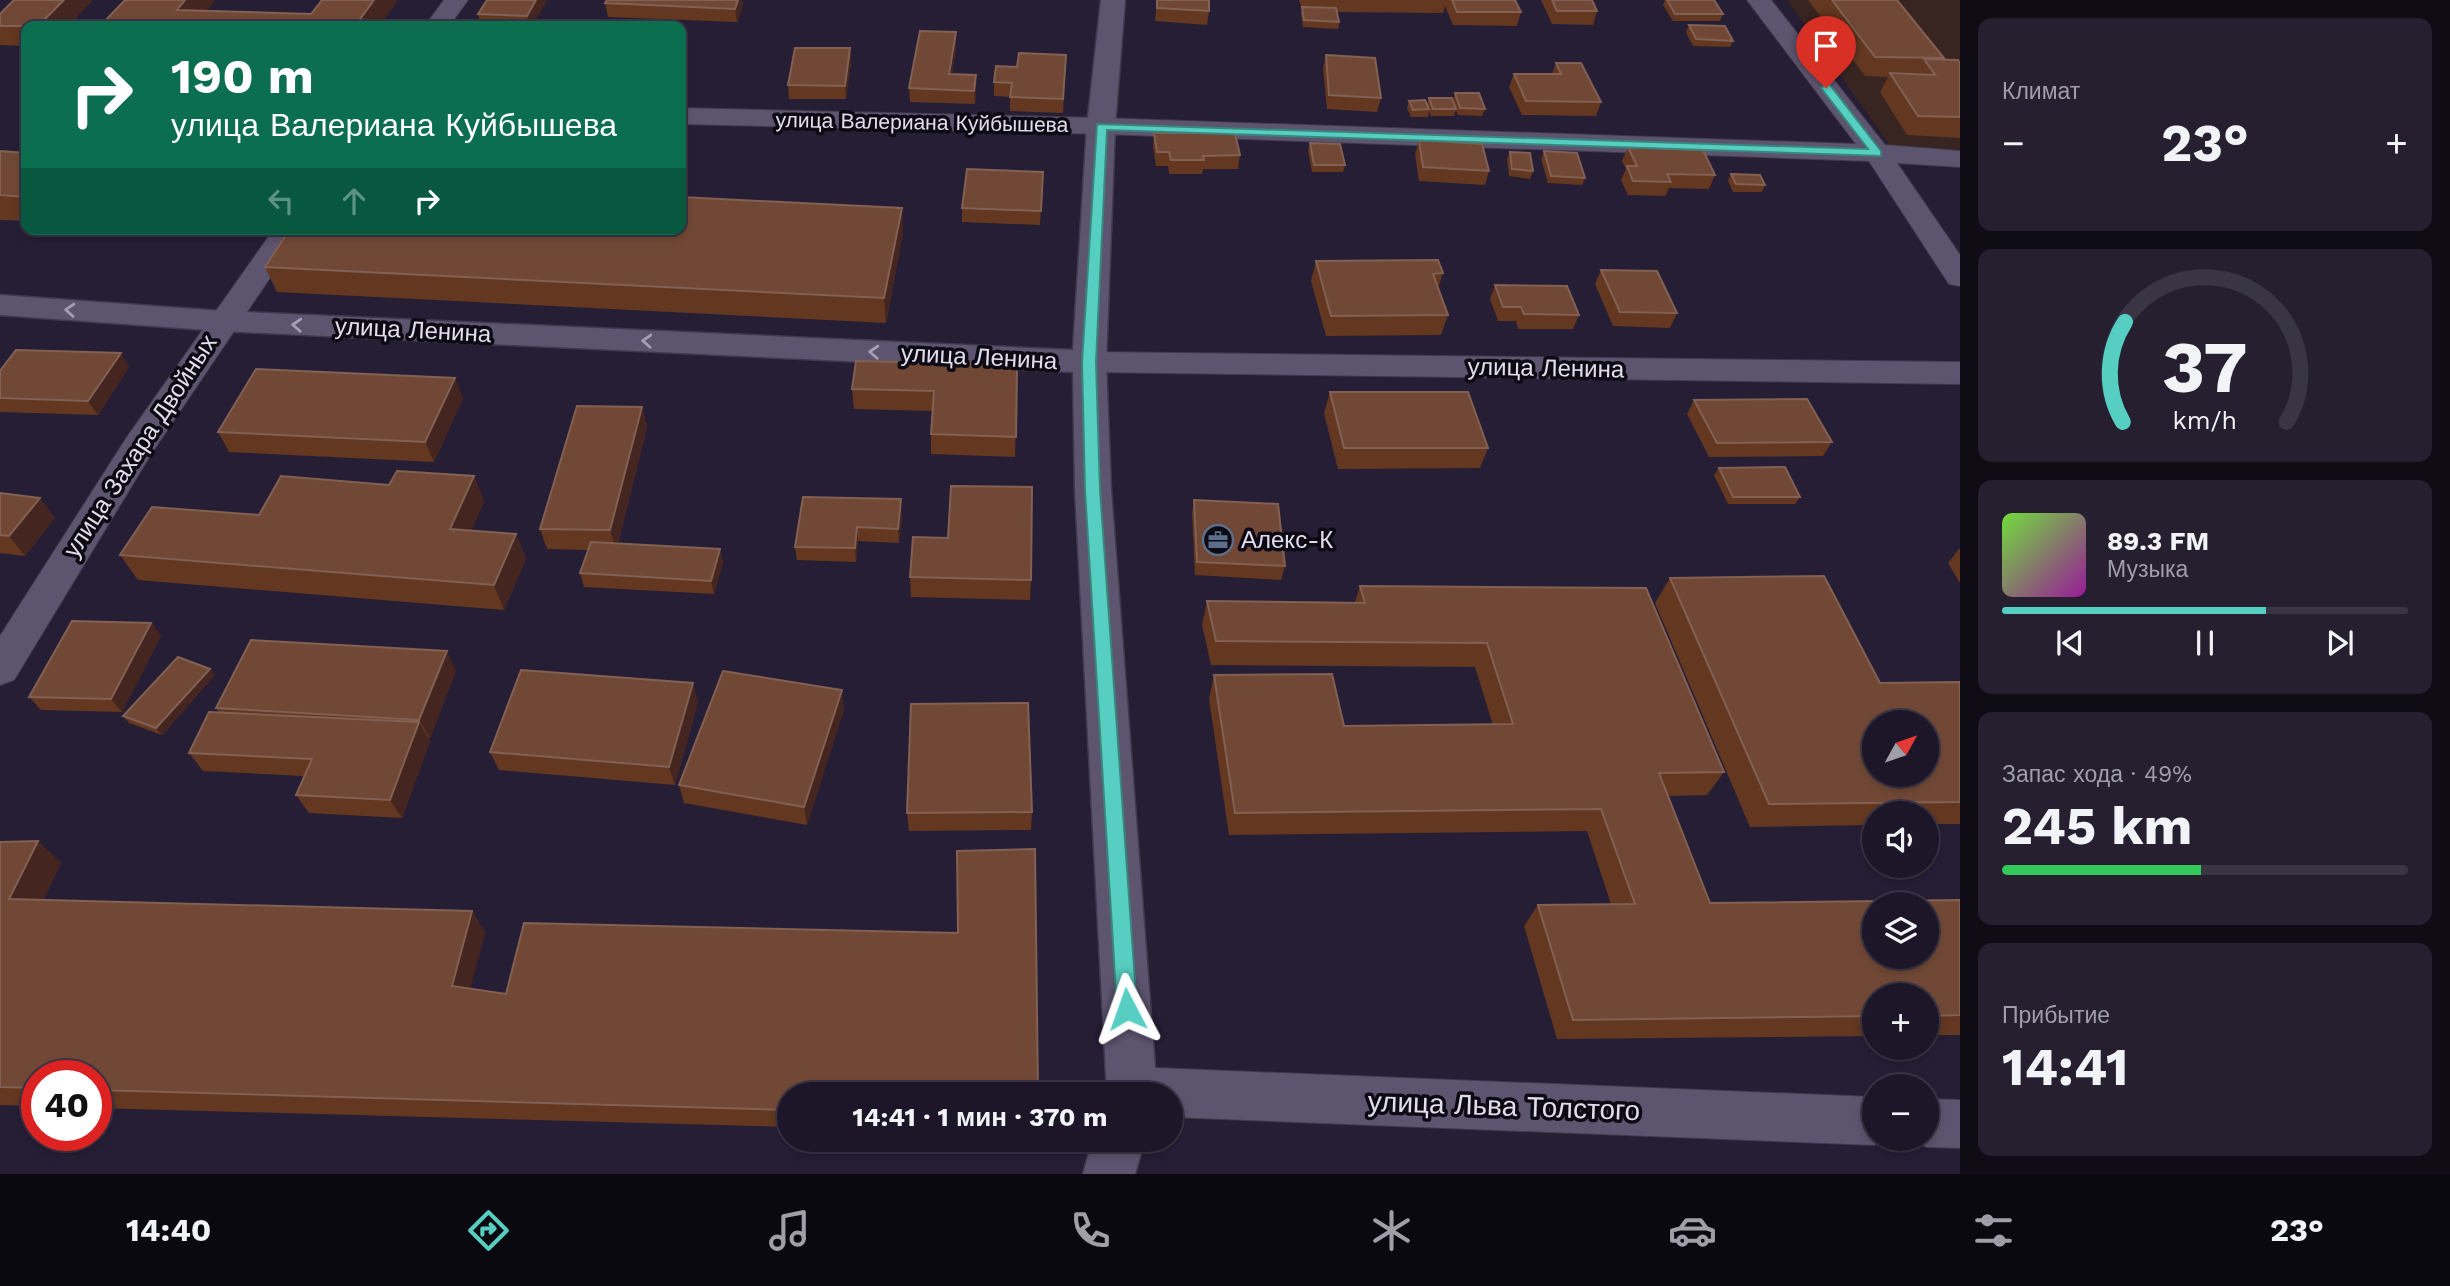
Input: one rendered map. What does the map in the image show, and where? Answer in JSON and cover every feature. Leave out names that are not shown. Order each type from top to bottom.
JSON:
[{"type":"street","points":[[441,21],[456,0]]},
{"type":"street","points":[[1113,0],[1101,126],[1089,362],[1093,490],[1131,1082]]},
{"type":"street","points":[[1759,0],[1877,153],[1960,277]]},
{"type":"street","name":"улица Валериана Куйбышева","points":[[686,116],[1101,126],[1877,153],[1960,159]]},
{"type":"street","name":"улица Захара Двойных","points":[[0,669],[61,568],[222,321],[285,235]]},
{"type":"street","name":"улица Ленина","points":[[0,305],[222,321],[1089,362],[1960,373]]},
{"type":"street","name":"улица Льва Толстого","points":[[1183,1094],[1862,1121]]},
{"type":"street","points":[[1939,1123],[1960,1124]]},
{"type":"street","points":[[1109,1174],[1115,1152]]},
{"type":"shaded area","points":[[1787,0],[1960,0],[1960,151],[1893,150]]},
{"type":"building","points":[[14,0],[64,0],[43,21],[21,21],[21,26],[0,26],[0,14]]},
{"type":"building","points":[[125,0],[185,0],[177,10],[311,14],[322,0],[374,0],[359,21],[105,21]]},
{"type":"building","points":[[487,0],[536,0],[527,16],[478,14]]},
{"type":"building","points":[[607,0],[738,0],[735,9],[605,3]]},
{"type":"building","points":[[1157,0],[1209,0],[1209,11],[1157,8]]},
{"type":"building","points":[[1452,0],[1515,0],[1521,12],[1457,12]]},
{"type":"building","points":[[1552,0],[1592,0],[1597,11],[1557,11]]},
{"type":"building","points":[[1667,0],[1714,0],[1723,14],[1675,14]]},
{"type":"building","points":[[1832,0],[1897,0],[1944,58],[1875,57]]},
{"type":"building","points":[[1302,7],[1336,8],[1339,22],[1304,20]]},
{"type":"building","points":[[1689,25],[1725,26],[1733,41],[1696,39]]},
{"type":"building","points":[[920,31],[956,32],[949,74],[976,75],[974,91],[909,88]]},
{"type":"building","points":[[795,48],[850,48],[845,86],[788,85]]},
{"type":"building","points":[[1019,53],[1066,55],[1063,99],[1010,97],[1012,83],[994,82],[996,66],[1017,67]]},
{"type":"building","points":[[1326,55],[1375,58],[1381,98],[1329,95]]},
{"type":"building","points":[[1924,59],[1958,60],[1960,63],[1960,117],[1918,116],[1890,73],[1935,75]]},
{"type":"building","points":[[1556,63],[1581,63],[1601,102],[1526,101],[1514,74],[1561,74]]},
{"type":"building","points":[[1455,93],[1479,93],[1485,109],[1460,108]]},
{"type":"building","points":[[1429,98],[1452,98],[1456,109],[1433,109]]},
{"type":"building","points":[[1425,100],[1429,109],[1413,110],[1409,101]]},
{"type":"building","points":[[1154,133],[1235,133],[1240,155],[1203,156],[1204,160],[1171,160],[1169,152],[1157,152]]},
{"type":"building","points":[[1419,140],[1482,144],[1489,171],[1423,167]]},
{"type":"building","points":[[1310,143],[1340,144],[1345,165],[1314,165]]},
{"type":"building","points":[[1628,147],[1703,150],[1715,175],[1667,174],[1671,182],[1633,181],[1627,166],[1637,166]]},
{"type":"building","points":[[0,151],[21,153],[21,197],[0,195]]},
{"type":"building","points":[[1544,151],[1577,153],[1585,178],[1551,176]]},
{"type":"building","points":[[1510,152],[1530,153],[1533,171],[1512,169]]},
{"type":"building","points":[[967,169],[1043,172],[1041,211],[962,208]]},
{"type":"building","points":[[1731,174],[1760,175],[1765,185],[1736,184]]},
{"type":"building","points":[[686,197],[902,208],[884,298],[265,267],[286,235],[686,235]]},
{"type":"building","points":[[1438,260],[1443,273],[1433,274],[1448,315],[1331,316],[1316,261]]},
{"type":"building","points":[[1601,270],[1657,271],[1677,313],[1620,312]]},
{"type":"building","points":[[1495,285],[1567,286],[1579,315],[1524,314],[1521,307],[1503,307]]},
{"type":"building","points":[[16,350],[121,353],[88,401],[0,398],[0,371]]},
{"type":"building","points":[[856,361],[1017,365],[1016,437],[931,434],[934,391],[852,389]]},
{"type":"building","points":[[256,369],[455,378],[425,442],[218,432]]},
{"type":"building","points":[[1330,392],[1468,392],[1488,448],[1344,448]]},
{"type":"building","points":[[1807,399],[1832,442],[1717,443],[1694,400]]},
{"type":"building","points":[[577,406],[642,407],[610,530],[540,529]]},
{"type":"building","points":[[1785,467],[1800,497],[1733,497],[1719,468]]},
{"type":"building","points":[[397,471],[474,476],[450,529],[516,534],[494,585],[120,555],[152,507],[259,515],[281,476],[389,485]]},
{"type":"building","points":[[951,486],[1032,487],[1031,580],[910,577],[913,537],[948,538]]},
{"type":"building","points":[[0,493],[40,498],[9,536],[0,535]]},
{"type":"building","points":[[803,497],[901,499],[898,529],[857,527],[855,548],[795,547]]},
{"type":"building","points":[[1194,500],[1278,504],[1285,566],[1197,562]]},
{"type":"building","points":[[591,542],[720,549],[711,581],[580,573]]},
{"type":"building","points":[[1824,576],[1880,683],[1960,682],[1960,802],[1769,804],[1670,578]]},
{"type":"building","points":[[1360,586],[1646,588],[1724,772],[1659,773],[1710,903],[1862,901],[1862,969],[1939,969],[1939,900],[1960,900],[1960,1015],[1939,1016],[1939,983],[1862,983],[1862,1016],[1573,1020],[1538,905],[1635,904],[1601,809],[1235,813],[1214,675],[1332,674],[1344,726],[1513,724],[1487,643],[1216,641],[1207,601],[1365,603]]},
{"type":"building","points":[[72,621],[151,623],[111,699],[29,697]]},
{"type":"building","points":[[251,640],[447,651],[419,720],[216,708]]},
{"type":"building","points":[[178,657],[210,669],[156,728],[123,716]]},
{"type":"building","points":[[521,670],[693,683],[669,767],[490,752]]},
{"type":"building","points":[[723,671],[842,690],[804,807],[679,785]]},
{"type":"building","points":[[1028,703],[1032,812],[907,813],[911,704]]},
{"type":"building","points":[[209,712],[419,722],[390,800],[296,795],[312,759],[189,753]]},
{"type":"building","points":[[38,841],[9,899],[472,911],[452,986],[506,994],[524,923],[958,933],[957,851],[1035,849],[1038,1082],[777,1082],[777,1110],[112,1090],[112,1060],[21,1060],[21,1088],[0,1087],[0,842]]},
{"type":"place","name":"Алекс-К","points":[[1218,540]]},
{"type":"route","points":[[1127,1009],[1093,490],[1089,362],[1101,126],[1877,153],[1826,88]]}]
